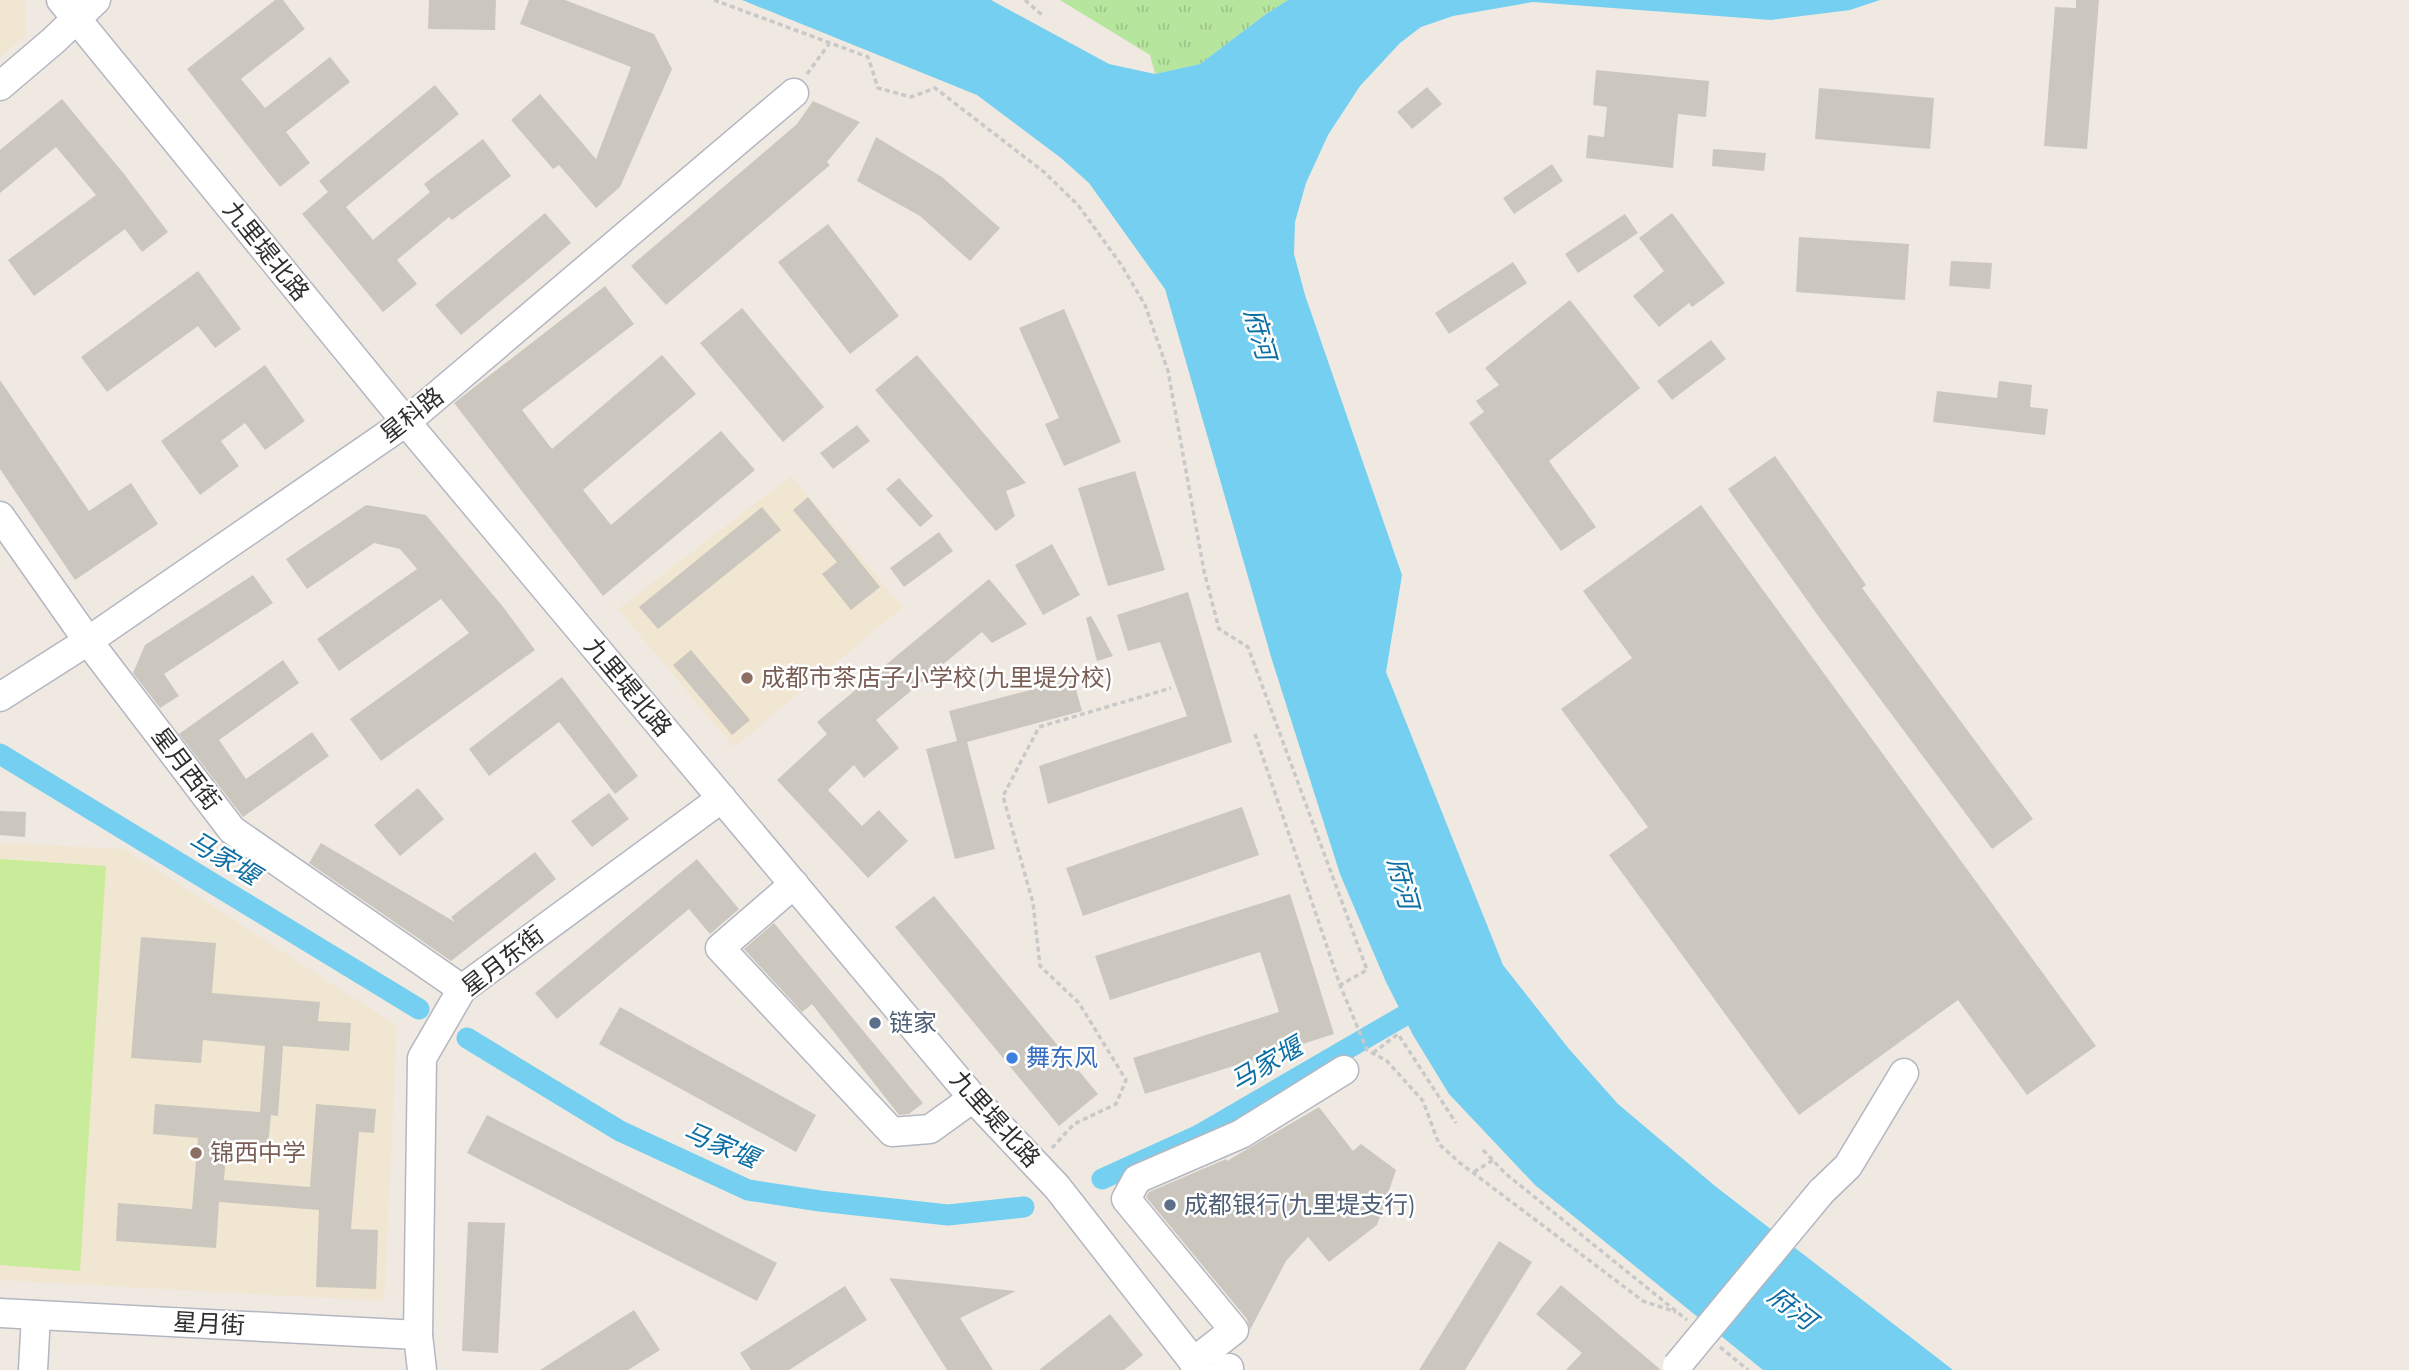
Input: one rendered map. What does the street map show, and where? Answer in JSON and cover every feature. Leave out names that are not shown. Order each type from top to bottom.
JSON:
[{"type":"street","points":[[0,86],[53,41],[71,6],[96,0]]},
{"type":"street","name":"九里堤北路","points":[[71,6],[406,422],[973,1098],[1077,1212],[1197,1366]]},
{"type":"street","name":"星科路","points":[[0,697],[88,641],[406,422],[794,93]]},
{"type":"street","name":"星月西街","points":[[0,516],[88,641],[232,830],[462,989]]},
{"type":"street","name":"星月东街","points":[[422,1370],[418,1335],[422,1058],[462,989],[722,798]]},
{"type":"street","points":[[794,884],[720,948],[892,1132],[930,1129],[973,1098]]},
{"type":"street","points":[[1197,1366],[1234,1330],[1126,1199],[1137,1179],[1241,1134],[1344,1070]]},
{"type":"street","points":[[1676,1368],[1826,1188],[1849,1166],[1904,1073]]},
{"type":"street","name":"星月街","points":[[0,1313],[418,1335]]},
{"type":"street","points":[[33,1370],[36,1315]]},
{"type":"path","points":[[714,0],[867,57],[878,88],[911,97],[935,88],[1044,172],[1078,205],[1122,266],[1145,305],[1168,371],[1205,571],[1219,629],[1248,648],[1367,970],[1340,985]]},
{"type":"path","points":[[1025,0],[1042,15]]},
{"type":"path","points":[[794,93],[830,43]]},
{"type":"path","points":[[1036,1165],[1074,1124],[1116,1104],[1126,1080],[1079,1003],[1040,966],[1033,903],[1003,796],[1038,727],[1171,688]]},
{"type":"path","points":[[1255,734],[1340,985],[1367,1050],[1387,1061],[1423,1101],[1439,1144],[1473,1173],[1643,1301],[1676,1312],[1506,1174],[1483,1150]]},
{"type":"path","points":[[1373,1053],[1398,1034],[1456,1123]]},
{"type":"path","points":[[1473,1173],[1493,1160]]},
{"type":"shaded area","points":[[0,0],[25,1],[25,35],[0,57]]},
{"type":"shaded area","name":"成都市茶店子小学校(九里堤分校)","points":[[791,476],[903,607],[734,747],[618,609]]},
{"type":"shaded area","name":"锦西中学","points":[[0,843],[125,849],[397,1026],[384,1301],[0,1280]]},
{"type":"green space","points":[[1060,0],[1288,0],[1200,64],[1155,74],[1150,55]]},
{"type":"green space","points":[[0,859],[106,866],[80,1271],[0,1265]]},
{"type":"water","name":"府河","points":[[742,0],[991,0],[1109,64],[1155,74],[1200,64],[1288,0],[1880,0],[1850,10],[1771,20],[1533,2],[1453,16],[1421,27],[1400,43],[1360,86],[1328,135],[1306,183],[1295,222],[1294,254],[1305,295],[1402,575],[1386,672],[1503,965],[1569,1049],[1618,1104],[1715,1186],[1953,1370],[1763,1370],[1535,1185],[1449,1094],[1413,1035],[1386,982],[1340,874],[1272,660],[1165,289],[1089,183],[1061,158],[977,95]]},
{"type":"building","points":[[275,0],[283,0],[305,29],[241,79],[265,108],[330,57],[350,82],[286,132],[310,163],[280,187],[187,69]]},
{"type":"building","points":[[429,0],[496,0],[495,30],[428,29]]},
{"type":"building","points":[[529,0],[565,0],[654,34],[672,69],[620,187],[596,208],[559,165],[553,169],[511,120],[540,94],[596,159],[631,67],[520,24]]},
{"type":"building","points":[[2076,0],[2099,0],[2087,149],[2044,146],[2055,7],[2076,8]]},
{"type":"building","points":[[1596,70],[1709,81],[1706,117],[1678,114],[1673,168],[1586,158],[1588,135],[1604,137],[1607,107],[1593,105]]},
{"type":"building","points":[[435,85],[459,114],[346,207],[373,240],[430,192],[424,184],[483,139],[511,176],[452,220],[449,217],[397,260],[417,284],[383,312],[302,214],[328,192],[319,181]]},
{"type":"building","points":[[1427,87],[1442,104],[1412,129],[1397,112]]},
{"type":"building","points":[[1819,88],[1934,98],[1930,149],[1815,139]]},
{"type":"building","points":[[62,99],[168,232],[142,252],[125,229],[34,296],[8,260],[96,195],[56,147],[0,193],[0,150]]},
{"type":"building","points":[[813,101],[860,122],[827,162],[830,165],[666,305],[631,266],[797,124]]},
{"type":"building","points":[[876,137],[942,177],[1000,228],[970,261],[920,216],[857,181]]},
{"type":"building","points":[[1713,149],[1766,153],[1764,171],[1712,166]]},
{"type":"building","points":[[1552,164],[1563,181],[1514,214],[1503,198]]},
{"type":"building","points":[[545,213],[571,243],[461,335],[435,305]]},
{"type":"building","points":[[1672,213],[1725,283],[1692,307],[1689,303],[1659,327],[1633,296],[1664,271],[1639,238]]},
{"type":"building","points":[[1625,214],[1638,233],[1578,273],[1565,254]]},
{"type":"building","points":[[828,224],[899,316],[850,354],[778,262]]},
{"type":"building","points":[[1799,237],[1909,244],[1905,300],[1796,292]]},
{"type":"building","points":[[1951,261],[1992,263],[1990,289],[1949,286]]},
{"type":"building","points":[[1513,262],[1527,283],[1449,334],[1435,313]]},
{"type":"building","points":[[198,271],[241,329],[215,348],[198,326],[107,392],[81,357]]},
{"type":"building","points":[[605,286],[634,324],[522,410],[552,449],[662,355],[696,394],[583,490],[611,525],[721,431],[755,470],[603,596],[454,403]]},
{"type":"building","points":[[1570,300],[1640,388],[1549,461],[1596,527],[1561,551],[1469,423],[1484,412],[1476,401],[1499,385],[1485,368]]},
{"type":"building","points":[[742,308],[824,407],[783,442],[700,343]]},
{"type":"building","points":[[1064,309],[1121,442],[1064,466],[1045,424],[1059,418],[1019,328]]},
{"type":"building","points":[[1711,340],[1726,359],[1672,400],[1657,381]]},
{"type":"building","points":[[917,355],[1026,483],[1006,491],[1015,516],[996,531],[875,390]]},
{"type":"building","points":[[265,365],[305,421],[265,450],[245,423],[221,441],[239,466],[200,495],[161,441]]},
{"type":"building","points":[[0,380],[89,511],[131,483],[158,524],[75,580],[0,469]]},
{"type":"building","points":[[1999,381],[2032,385],[2030,407],[2048,409],[2045,435],[1933,422],[1937,391],[1997,398]]},
{"type":"building","points":[[857,425],[870,441],[833,469],[820,453]]},
{"type":"building","points":[[1775,456],[1866,585],[1862,588],[2033,819],[1992,849],[1819,617],[1728,489]]},
{"type":"building","points":[[1135,471],[1165,570],[1108,586],[1078,488]]},
{"type":"building","points":[[899,478],[933,516],[920,527],[886,489]]},
{"type":"building","points":[[808,497],[880,587],[851,610],[822,574],[837,562],[793,510]]},
{"type":"building","points":[[366,505],[426,515],[504,608],[535,650],[381,761],[350,719],[469,633],[441,599],[339,671],[317,639],[417,569],[400,549],[374,543],[307,589],[286,559]]},
{"type":"building","points":[[1701,505],[2096,1046],[2027,1095],[1958,1000],[1799,1115],[1609,855],[1648,827],[1561,709],[1632,658],[1583,591]]},
{"type":"building","points":[[762,507],[781,530],[658,629],[639,607]]},
{"type":"building","points":[[939,532],[953,551],[904,587],[890,568]]},
{"type":"building","points":[[1052,544],[1080,595],[1043,615],[1015,565]]},
{"type":"building","points":[[253,575],[273,603],[164,674],[179,696],[160,708],[133,673],[145,645]]},
{"type":"building","points":[[989,579],[1027,624],[992,643],[982,632],[876,720],[899,748],[864,778],[854,765],[828,790],[862,826],[879,810],[908,841],[868,878],[777,780],[827,734],[817,722]]},
{"type":"building","points":[[1188,592],[1232,742],[1048,804],[1039,766],[1187,716],[1160,642],[1128,651],[1117,615]]},
{"type":"building","points":[[1091,616],[1113,656],[1097,661],[1086,618]]},
{"type":"building","points":[[691,650],[750,720],[732,735],[673,665]]},
{"type":"building","points":[[283,660],[299,683],[219,740],[246,779],[312,732],[329,756],[243,817],[179,734]]},
{"type":"building","points":[[562,677],[638,776],[615,794],[559,722],[489,776],[469,749]]},
{"type":"building","points":[[1073,679],[1082,711],[967,742],[995,849],[955,859],[926,749],[957,741],[949,711]]},
{"type":"building","points":[[418,788],[444,819],[400,856],[374,825]]},
{"type":"building","points":[[609,793],[629,819],[592,847],[571,821]]},
{"type":"building","points":[[1242,807],[1259,855],[1083,916],[1066,868]]},
{"type":"building","points":[[0,811],[26,812],[25,837],[0,835]]},
{"type":"building","points":[[321,843],[455,922],[451,917],[535,852],[556,879],[451,961],[309,863]]},
{"type":"building","points":[[697,859],[739,909],[710,934],[689,909],[557,1019],[535,993]]},
{"type":"building","points":[[1290,894],[1334,1034],[1145,1094],[1133,1058],[1279,1012],[1260,952],[1110,1000],[1095,956]]},
{"type":"building","points":[[934,896],[1098,1094],[1059,1126],[895,927]]},
{"type":"building","points":[[774,923],[923,1103],[909,1114],[899,1115],[812,1004],[802,1012],[744,949]]},
{"type":"building","points":[[141,937],[216,943],[212,993],[320,1002],[318,1021],[351,1023],[349,1051],[283,1046],[278,1116],[271,1115],[268,1144],[227,1140],[224,1180],[310,1187],[316,1104],[376,1109],[374,1133],[359,1132],[351,1229],[378,1230],[376,1289],[316,1287],[319,1210],[219,1202],[216,1248],[116,1241],[118,1203],[192,1209],[198,1138],[153,1134],[155,1104],[260,1112],[265,1046],[203,1040],[201,1063],[131,1058]]},
{"type":"building","points":[[620,1007],[816,1115],[796,1152],[599,1044]]},
{"type":"building","points":[[1319,1107],[1353,1151],[1361,1144],[1396,1170],[1377,1225],[1329,1262],[1308,1237],[1286,1261],[1250,1330],[1247,1319],[1146,1197],[1149,1192],[1226,1159],[1227,1161]]},
{"type":"building","points":[[487,1115],[777,1263],[757,1301],[467,1153]]},
{"type":"building","points":[[468,1222],[505,1223],[498,1353],[462,1351]]},
{"type":"building","points":[[1499,1241],[1532,1262],[1465,1370],[1419,1370]]},
{"type":"building","points":[[889,1278],[1016,1291],[960,1318],[993,1370],[947,1370]]},
{"type":"building","points":[[1561,1285],[1661,1370],[1566,1370],[1582,1353],[1536,1314]]},
{"type":"building","points":[[845,1286],[867,1320],[789,1370],[751,1370],[740,1353]]},
{"type":"building","points":[[634,1310],[660,1350],[628,1370],[540,1370]]},
{"type":"building","points":[[1110,1314],[1143,1355],[1124,1370],[1039,1370]]},
{"type":"waterway","name":"马家堰","points":[[0,754],[419,1009]]},
{"type":"waterway","name":"马家堰","points":[[1102,1179],[1199,1135],[1426,1003]]},
{"type":"waterway","name":"马家堰","points":[[467,1038],[620,1131],[748,1190],[948,1215],[1024,1207]]},
{"type":"place","name":"成都市茶店子小学校(九里堤分校)","points":[[747,678]]},
{"type":"place","name":"链家","points":[[875,1023]]},
{"type":"place","name":"舞东风","points":[[1012,1058]]},
{"type":"place","name":"锦西中学","points":[[196,1153]]},
{"type":"place","name":"成都银行(九里堤支行)","points":[[1170,1205]]}]
